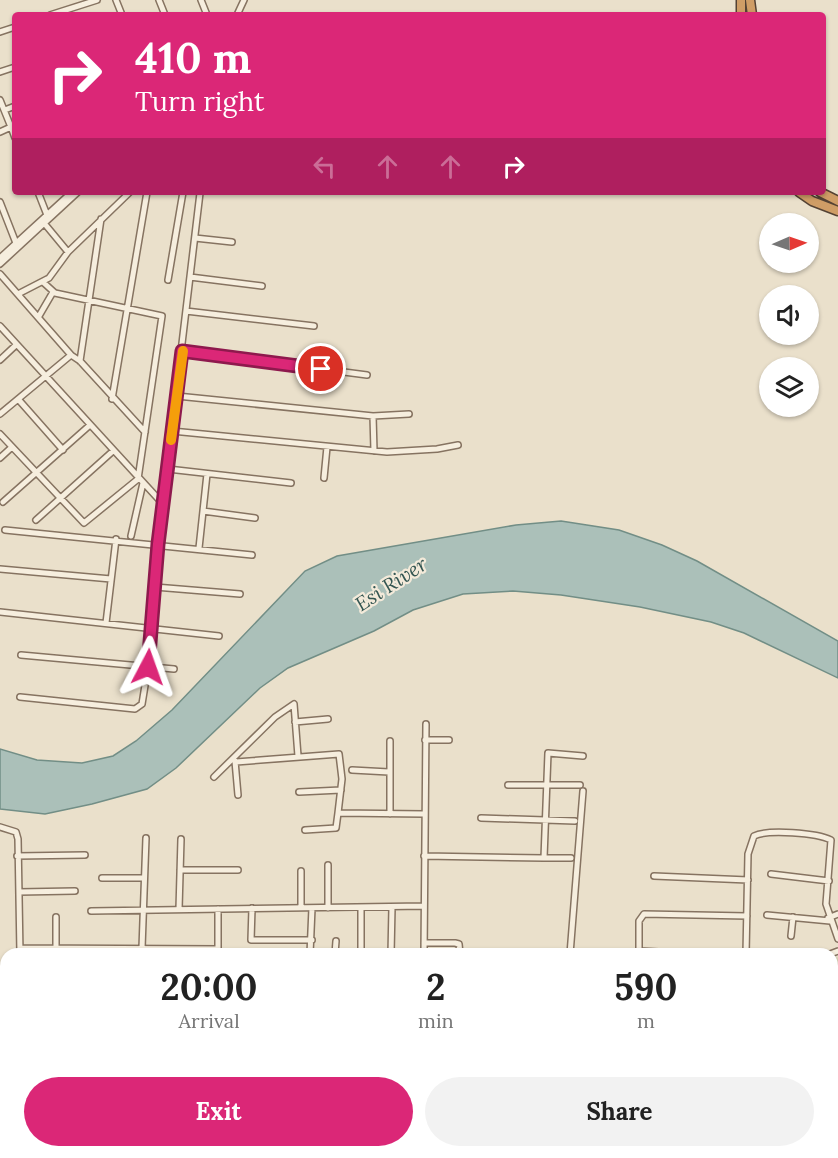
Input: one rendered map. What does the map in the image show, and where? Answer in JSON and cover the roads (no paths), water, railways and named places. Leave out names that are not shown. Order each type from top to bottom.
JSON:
[{"type":"highway","points":[[803,195],[812,201],[838,211]]},
{"type":"street","points":[[59,12],[97,0]]},
{"type":"street","points":[[0,100],[11,128],[0,132]]},
{"type":"street","points":[[5,110],[12,107]]},
{"type":"street","points":[[39,195],[47,215]]},
{"type":"street","points":[[0,258],[69,195]]},
{"type":"street","points":[[0,264],[75,195]]},
{"type":"street","points":[[18,294],[44,283],[68,252],[126,195]]},
{"type":"street","points":[[112,399],[146,195]]},
{"type":"street","points":[[168,280],[182,195]]},
{"type":"street","points":[[20,697],[139,708],[142,704],[148,667],[158,544],[200,195]]},
{"type":"street","points":[[0,202],[16,243]]},
{"type":"street","points":[[80,361],[101,218]]},
{"type":"street","points":[[44,223],[68,252]]},
{"type":"street","points":[[195,238],[232,242]]},
{"type":"street","points":[[0,273],[71,355],[80,361],[112,399],[145,432]]},
{"type":"street","points":[[190,277],[262,286]]},
{"type":"street","points":[[44,283],[53,292],[162,316],[145,432],[141,481],[131,536]]},
{"type":"street","points":[[39,316],[53,292]]},
{"type":"street","points":[[186,311],[314,326]]},
{"type":"street","points":[[0,326],[164,504]]},
{"type":"street","points":[[0,360],[16,345]]},
{"type":"street","points":[[182,351],[367,375]]},
{"type":"street","points":[[0,414],[71,355]]},
{"type":"street","points":[[177,396],[373,416],[409,414]]},
{"type":"street","points":[[18,399],[63,450]]},
{"type":"street","points":[[373,416],[374,451]]},
{"type":"street","points":[[3,502],[90,425]]},
{"type":"street","points":[[172,431],[374,451],[437,449],[458,445]]},
{"type":"street","points":[[0,434],[84,523],[141,481]]},
{"type":"street","points":[[0,458],[12,447]]},
{"type":"street","points":[[324,478],[327,447]]},
{"type":"street","points":[[36,520],[113,451]]},
{"type":"street","points":[[168,469],[291,483]]},
{"type":"street","points":[[199,548],[207,474]]},
{"type":"street","points":[[203,511],[255,518]]},
{"type":"street","points":[[5,530],[116,539],[252,555]]},
{"type":"street","points":[[106,623],[116,539]]},
{"type":"street","points":[[0,569],[111,579]]},
{"type":"street","points":[[154,587],[240,594]]},
{"type":"street","points":[[0,612],[219,636]]},
{"type":"street","points":[[21,655],[174,669]]},
{"type":"street","points":[[214,777],[234,760],[274,717],[294,704],[297,756]]},
{"type":"street","points":[[295,722],[328,719]]},
{"type":"street","points":[[424,948],[426,724]]},
{"type":"street","points":[[425,740],[449,740]]},
{"type":"street","points":[[390,741],[390,814]]},
{"type":"street","points":[[544,858],[548,753],[583,756]]},
{"type":"street","points":[[234,760],[339,754],[341,790],[336,828],[305,830]]},
{"type":"street","points":[[234,760],[238,795]]},
{"type":"street","points":[[352,770],[389,772]]},
{"type":"street","points":[[508,785],[581,788],[570,948]]},
{"type":"street","points":[[299,792],[341,790]]},
{"type":"street","points":[[338,813],[424,814]]},
{"type":"street","points":[[481,818],[575,821]]},
{"type":"street","points":[[0,827],[16,832],[20,948]]},
{"type":"street","points":[[746,948],[749,845],[754,836],[773,832],[831,840],[825,904],[838,939]]},
{"type":"street","points":[[56,917],[56,948],[142,948],[146,838]]},
{"type":"street","points":[[179,909],[181,839]]},
{"type":"street","points":[[17,856],[85,855]]},
{"type":"street","points":[[424,856],[571,858]]},
{"type":"street","points":[[328,865],[328,908]]},
{"type":"street","points":[[180,870],[238,870]]},
{"type":"street","points":[[301,872],[301,908]]},
{"type":"street","points":[[771,874],[828,881]]},
{"type":"street","points":[[654,876],[748,880]]},
{"type":"street","points":[[102,878],[144,878]]},
{"type":"street","points":[[19,892],[75,891]]},
{"type":"street","points":[[91,911],[143,908],[424,906]]},
{"type":"street","points":[[391,948],[392,907]]},
{"type":"street","points":[[252,908],[251,940],[312,940]]},
{"type":"street","points":[[311,948],[312,908]]},
{"type":"street","points":[[361,908],[361,948]]},
{"type":"street","points":[[218,909],[218,948]]},
{"type":"street","points":[[639,948],[639,921],[644,914],[747,916]]},
{"type":"street","points":[[767,915],[830,919],[838,915]]},
{"type":"street","points":[[791,936],[793,917]]},
{"type":"street","points":[[335,948],[336,941]]},
{"type":"street","points":[[424,943],[455,943],[459,944],[459,948]]},
{"type":"water","name":"Esi River","points":[[561,521],[619,530],[662,545],[697,561],[838,641],[838,678],[744,633],[711,622],[640,607],[561,595],[513,591],[463,594],[413,610],[374,631],[288,668],[260,688],[176,768],[147,789],[45,814],[0,809],[0,749],[37,760],[82,763],[113,756],[136,741],[172,710],[305,571],[337,556],[516,525]]}]
